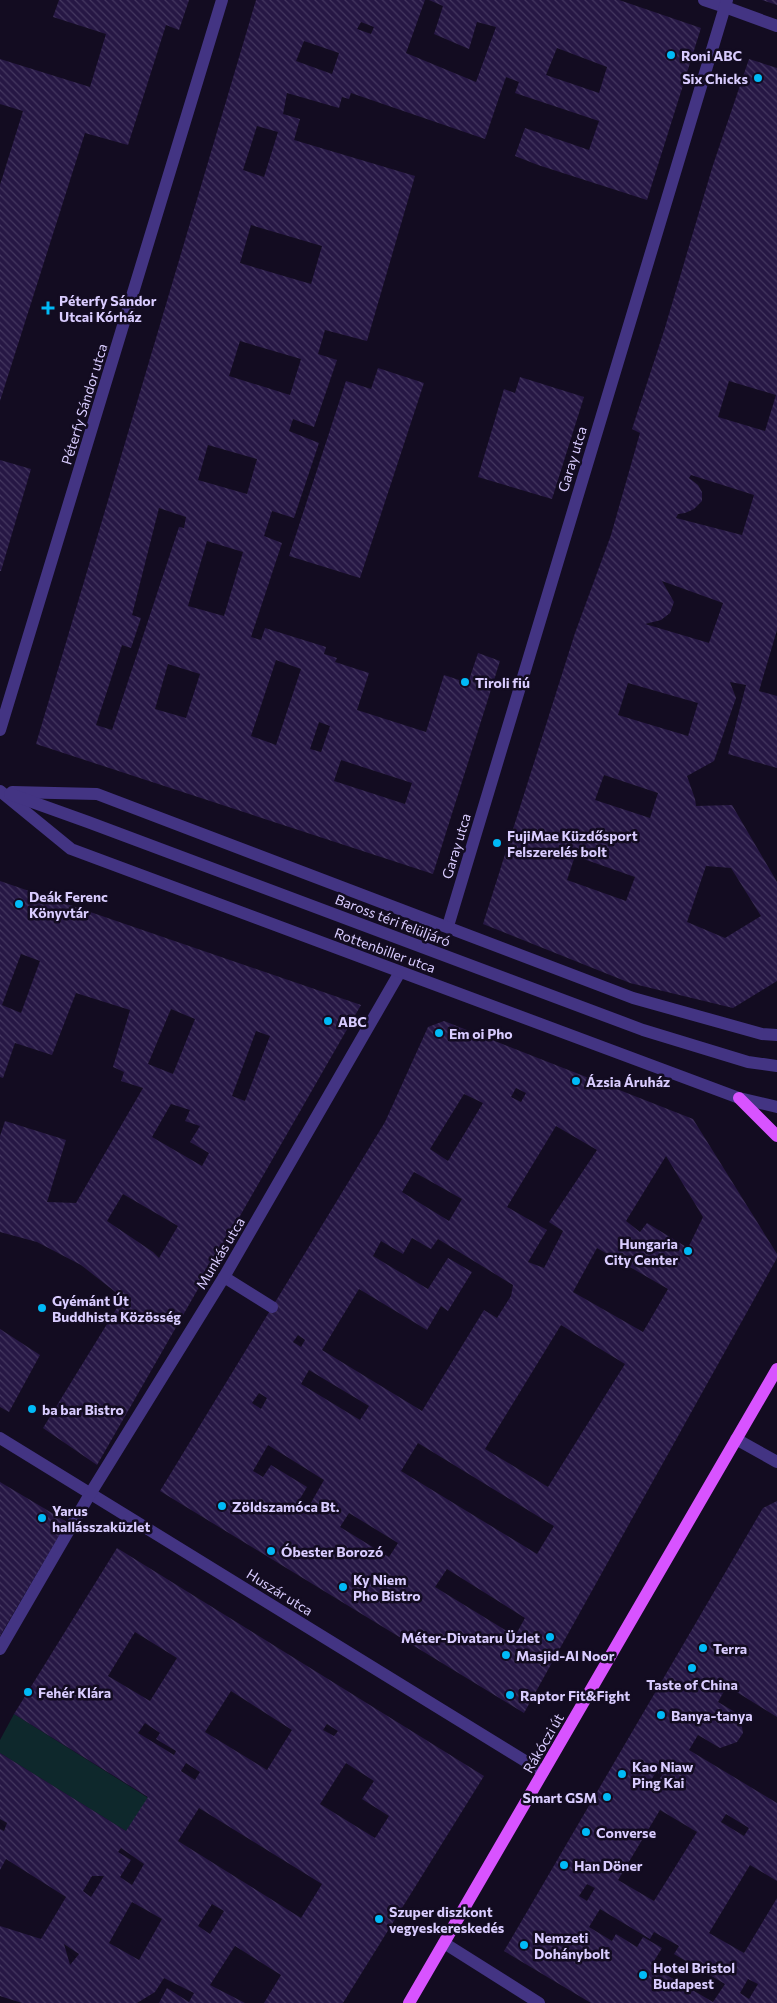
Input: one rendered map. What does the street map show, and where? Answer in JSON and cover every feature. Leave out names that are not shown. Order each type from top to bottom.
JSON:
[{"type":"main road","points":[[739,1098],[777,1136]]},
{"type":"main road","name":"Rákóczi út","points":[[409,2003],[777,1369]]},
{"type":"street","name":"Péterfy Sándor utca","points":[[0,730],[222,0]]},
{"type":"street","points":[[704,0],[726,4],[777,26]]},
{"type":"street","name":"Garay utca","points":[[448,926],[726,4]]},
{"type":"street","points":[[0,791],[97,794],[633,998],[762,1034],[777,1036]]},
{"type":"street","name":"Baross téri felüljáró","points":[[0,791],[88,822],[643,1030],[748,1062],[777,1066]]},
{"type":"street","name":"Rottenbiller utca","points":[[0,791],[71,849],[739,1098],[777,1107]]},
{"type":"street","name":"Munkás utca","points":[[0,1649],[90,1494],[224,1277],[400,972]]},
{"type":"street","points":[[224,1277],[272,1307]]},
{"type":"street","name":"Huszár utca","points":[[0,1438],[543,1772]]},
{"type":"street","points":[[736,1439],[777,1462]]},
{"type":"street","points":[[444,1943],[540,2003]]},
{"type":"green space","points":[[14,1714],[150,1799],[126,1831],[0,1753],[0,1740]]},
{"type":"building","points":[[59,0],[189,0],[179,30],[166,25],[128,145],[85,133],[0,401],[0,185],[23,111],[0,104],[0,59],[90,87],[106,34],[53,17]]},
{"type":"building","points":[[256,0],[425,0],[406,53],[476,82],[496,27],[477,22],[469,49],[434,34],[443,6],[429,0],[619,0],[701,28],[647,200],[515,156],[525,128],[589,150],[599,121],[515,93],[519,82],[506,77],[485,139],[351,93],[349,99],[342,97],[339,108],[287,93],[283,114],[300,119],[294,140],[415,176],[367,341],[325,330],[318,354],[337,360],[314,427],[293,419],[289,431],[319,443],[294,518],[272,511],[264,536],[282,543],[251,637],[261,640],[265,628],[326,647],[324,654],[337,658],[335,662],[369,673],[357,710],[426,732],[444,675],[468,683],[478,653],[500,661],[433,874],[36,744]],"holes":[[[361,22],[374,27],[371,34],[357,29]],[[304,41],[339,53],[332,74],[296,61]],[[557,48],[607,67],[599,93],[546,75]],[[257,126],[278,132],[264,177],[243,170]],[[251,225],[322,246],[311,284],[240,263]],[[240,341],[301,359],[290,395],[229,376]],[[208,445],[257,459],[247,494],[198,480]],[[159,508],[186,517],[184,528],[179,527],[112,730],[96,725],[122,645],[131,648],[141,618],[132,615]],[[207,541],[243,552],[224,616],[188,606]],[[276,660],[301,669],[276,745],[251,736]],[[168,664],[200,674],[186,718],[155,709]],[[319,722],[330,726],[321,752],[310,749]],[[341,760],[412,783],[405,804],[334,781]]]},
{"type":"building","points":[[762,0],[777,0],[777,5]]},
{"type":"building","points":[[749,59],[777,68],[777,630],[759,691],[777,696],[777,768],[728,754],[746,685],[730,682],[736,698],[714,761],[687,776],[696,806],[732,805],[777,882],[777,981],[733,1008],[630,983],[483,924],[575,633],[611,535],[640,433],[632,429],[664,331],[713,165]],"holes":[[[729,381],[776,395],[765,431],[718,417]],[[691,475],[754,495],[742,535],[676,518],[678,514],[694,509],[702,501],[702,492],[698,485],[689,478]],[[662,581],[723,603],[709,643],[645,624],[661,620],[670,613],[674,602]],[[628,683],[698,703],[688,736],[618,715]],[[604,775],[658,793],[650,818],[595,800]],[[575,856],[635,877],[626,901],[567,880]],[[706,866],[731,868],[761,916],[725,938],[687,922]]]},
{"type":"building","points":[[378,368],[424,383],[360,578],[289,556],[346,381],[371,389]]},
{"type":"building","points":[[520,377],[584,397],[552,499],[478,477],[504,389],[515,393]]},
{"type":"building","points":[[0,460],[31,469],[1,571],[0,571]]},
{"type":"building","points":[[0,881],[361,1005],[97,1465],[43,1428],[123,1298],[81,1265],[37,1242],[0,1232],[0,1136],[5,1121],[66,1140],[47,1202],[76,1203],[143,1088],[121,1081],[124,1072],[113,1067],[130,1010],[76,993],[52,1055],[15,1043],[3,1078],[0,1077]],"holes":[[[21,954],[40,961],[21,1013],[2,1005]],[[171,1009],[195,1019],[173,1074],[148,1064]],[[256,1031],[270,1036],[245,1101],[232,1096]],[[171,1104],[190,1110],[185,1121],[200,1126],[190,1142],[209,1153],[202,1166],[152,1137]],[[123,1194],[178,1226],[159,1258],[107,1221]]]},
{"type":"building","points":[[444,1021],[693,1119],[777,1254],[777,1258],[524,1713],[160,1491],[385,1122],[428,1027]],"holes":[[[516,1088],[526,1093],[521,1102],[511,1097]],[[464,1094],[483,1103],[448,1161],[430,1149]],[[556,1126],[597,1150],[549,1222],[563,1231],[544,1268],[528,1262],[547,1230],[507,1207]],[[666,1156],[703,1217],[688,1248],[647,1223],[640,1232],[626,1221]],[[414,1172],[462,1199],[449,1221],[402,1192]],[[412,1238],[431,1249],[438,1239],[513,1285],[511,1296],[497,1318],[484,1310],[422,1411],[322,1350],[359,1289],[427,1330],[441,1306],[448,1311],[472,1272],[448,1258],[428,1289],[373,1256],[381,1241],[403,1254]],[[597,1248],[668,1289],[643,1332],[573,1292]],[[561,1325],[625,1364],[548,1487],[485,1449]],[[298,1335],[305,1340],[301,1347],[293,1342]],[[309,1370],[369,1406],[360,1420],[301,1384]],[[259,1393],[267,1398],[261,1409],[252,1403]],[[418,1443],[554,1526],[537,1554],[401,1471]],[[268,1445],[324,1480],[308,1508],[298,1502],[307,1487],[271,1465],[263,1477],[253,1471]],[[349,1513],[398,1543],[389,1557],[340,1527]],[[447,1569],[525,1618],[515,1636],[435,1587]]]},
{"type":"building","points":[[0,1329],[40,1355],[9,1412],[0,1407]]},
{"type":"building","points":[[0,1482],[67,1522],[0,1636]]},
{"type":"building","points":[[777,1501],[777,1717],[727,1686],[718,1702],[740,1715],[743,1733],[737,1742],[720,1748],[698,1735],[689,1750],[777,1803],[777,1881],[750,1865],[709,1933],[744,1953],[777,1898],[777,2003],[591,2003],[504,1951],[763,1508]],"holes":[[[738,1645],[747,1651],[742,1658],[734,1652]],[[656,1772],[662,1775],[653,1790],[647,1787]],[[660,1810],[697,1832],[654,1901],[618,1880]],[[726,1814],[749,1828],[744,1836],[721,1822]],[[587,1884],[595,1888],[587,1901],[579,1896]],[[600,1909],[650,1939],[654,1932],[679,1946],[674,1954],[725,1984],[713,2002],[651,1966],[662,1948],[643,1937],[637,1947],[616,1934],[612,1941],[589,1927]],[[748,1979],[758,1984],[749,1999],[740,1993]]]},
{"type":"building","points":[[117,1548],[484,1776],[343,2003],[264,2003],[281,1975],[235,1946],[210,1985],[245,2003],[159,2003],[167,1988],[189,2002],[194,1993],[164,1978],[155,1992],[137,2003],[22,2003],[0,1996],[0,1926],[41,1939],[66,1897],[6,1859],[0,1870],[0,1829],[4,1831],[7,1823],[0,1819],[0,1753],[126,1831],[148,1797],[14,1714]],"holes":[[[135,1632],[177,1658],[150,1701],[108,1676]],[[231,1691],[292,1730],[267,1770],[205,1732]],[[145,1723],[160,1733],[156,1739],[176,1751],[174,1755],[138,1733]],[[327,1724],[338,1731],[334,1736],[323,1730]],[[186,1763],[200,1772],[195,1780],[181,1771]],[[346,1763],[374,1781],[362,1799],[389,1816],[375,1838],[320,1804]],[[199,1808],[322,1884],[301,1918],[178,1841]],[[121,1848],[144,1864],[132,1885],[120,1877],[131,1860],[118,1852]],[[92,1876],[104,1876],[91,1897],[83,1891]],[[132,1902],[162,1919],[139,1960],[109,1943]],[[212,1904],[224,1911],[210,1934],[198,1926]],[[64,1944],[79,1954],[70,1965]]]},
{"type":"place","name":"Roni ABC","points":[[671,55]]},
{"type":"place","name":"Six Chicks","points":[[758,78]]},
{"type":"place","name":"Péterfy Sándor Utcai Kórház","points":[[48,308]]},
{"type":"place","name":"Tiroli fiú","points":[[465,682]]},
{"type":"place","name":"FujiMae Küzdősport Felszerelés bolt","points":[[497,843]]},
{"type":"place","name":"Deák Ferenc Könyvtár","points":[[19,904]]},
{"type":"place","name":"ABC","points":[[328,1021]]},
{"type":"place","name":"Em oi Pho","points":[[439,1033]]},
{"type":"place","name":"Ázsia Áruház","points":[[576,1081]]},
{"type":"place","name":"Hungaria City Center","points":[[688,1251]]},
{"type":"place","name":"Gyémánt Út Buddhista Közösség","points":[[42,1308]]},
{"type":"place","name":"ba bar Bistro","points":[[32,1409]]},
{"type":"place","name":"Zöldszamóca Bt.","points":[[222,1506]]},
{"type":"place","name":"Yarus hallásszaküzlet","points":[[42,1518]]},
{"type":"place","name":"Óbester Borozó","points":[[271,1551]]},
{"type":"place","name":"Ky Niem Pho Bistro","points":[[343,1587]]},
{"type":"place","name":"Méter-Divataru Üzlet","points":[[550,1637]]},
{"type":"place","name":"Terra","points":[[703,1648]]},
{"type":"place","name":"Masjid-Al Noor","points":[[506,1655]]},
{"type":"place","name":"Taste of China","points":[[692,1668]]},
{"type":"place","name":"Fehér Klára","points":[[28,1692]]},
{"type":"place","name":"Raptor Fit&Fight","points":[[510,1695]]},
{"type":"place","name":"Banya-tanya","points":[[661,1715]]},
{"type":"place","name":"Kao Niaw Ping Kai","points":[[622,1774]]},
{"type":"place","name":"Smart GSM","points":[[607,1797]]},
{"type":"place","name":"Converse","points":[[586,1832]]},
{"type":"place","name":"Han Döner","points":[[564,1865]]},
{"type":"place","name":"Szuper diszkont vegyeskereskedés","points":[[379,1919]]},
{"type":"place","name":"Nemzeti Dohánybolt","points":[[524,1945]]},
{"type":"place","name":"Hotel Bristol Budapest","points":[[643,1975]]}]
